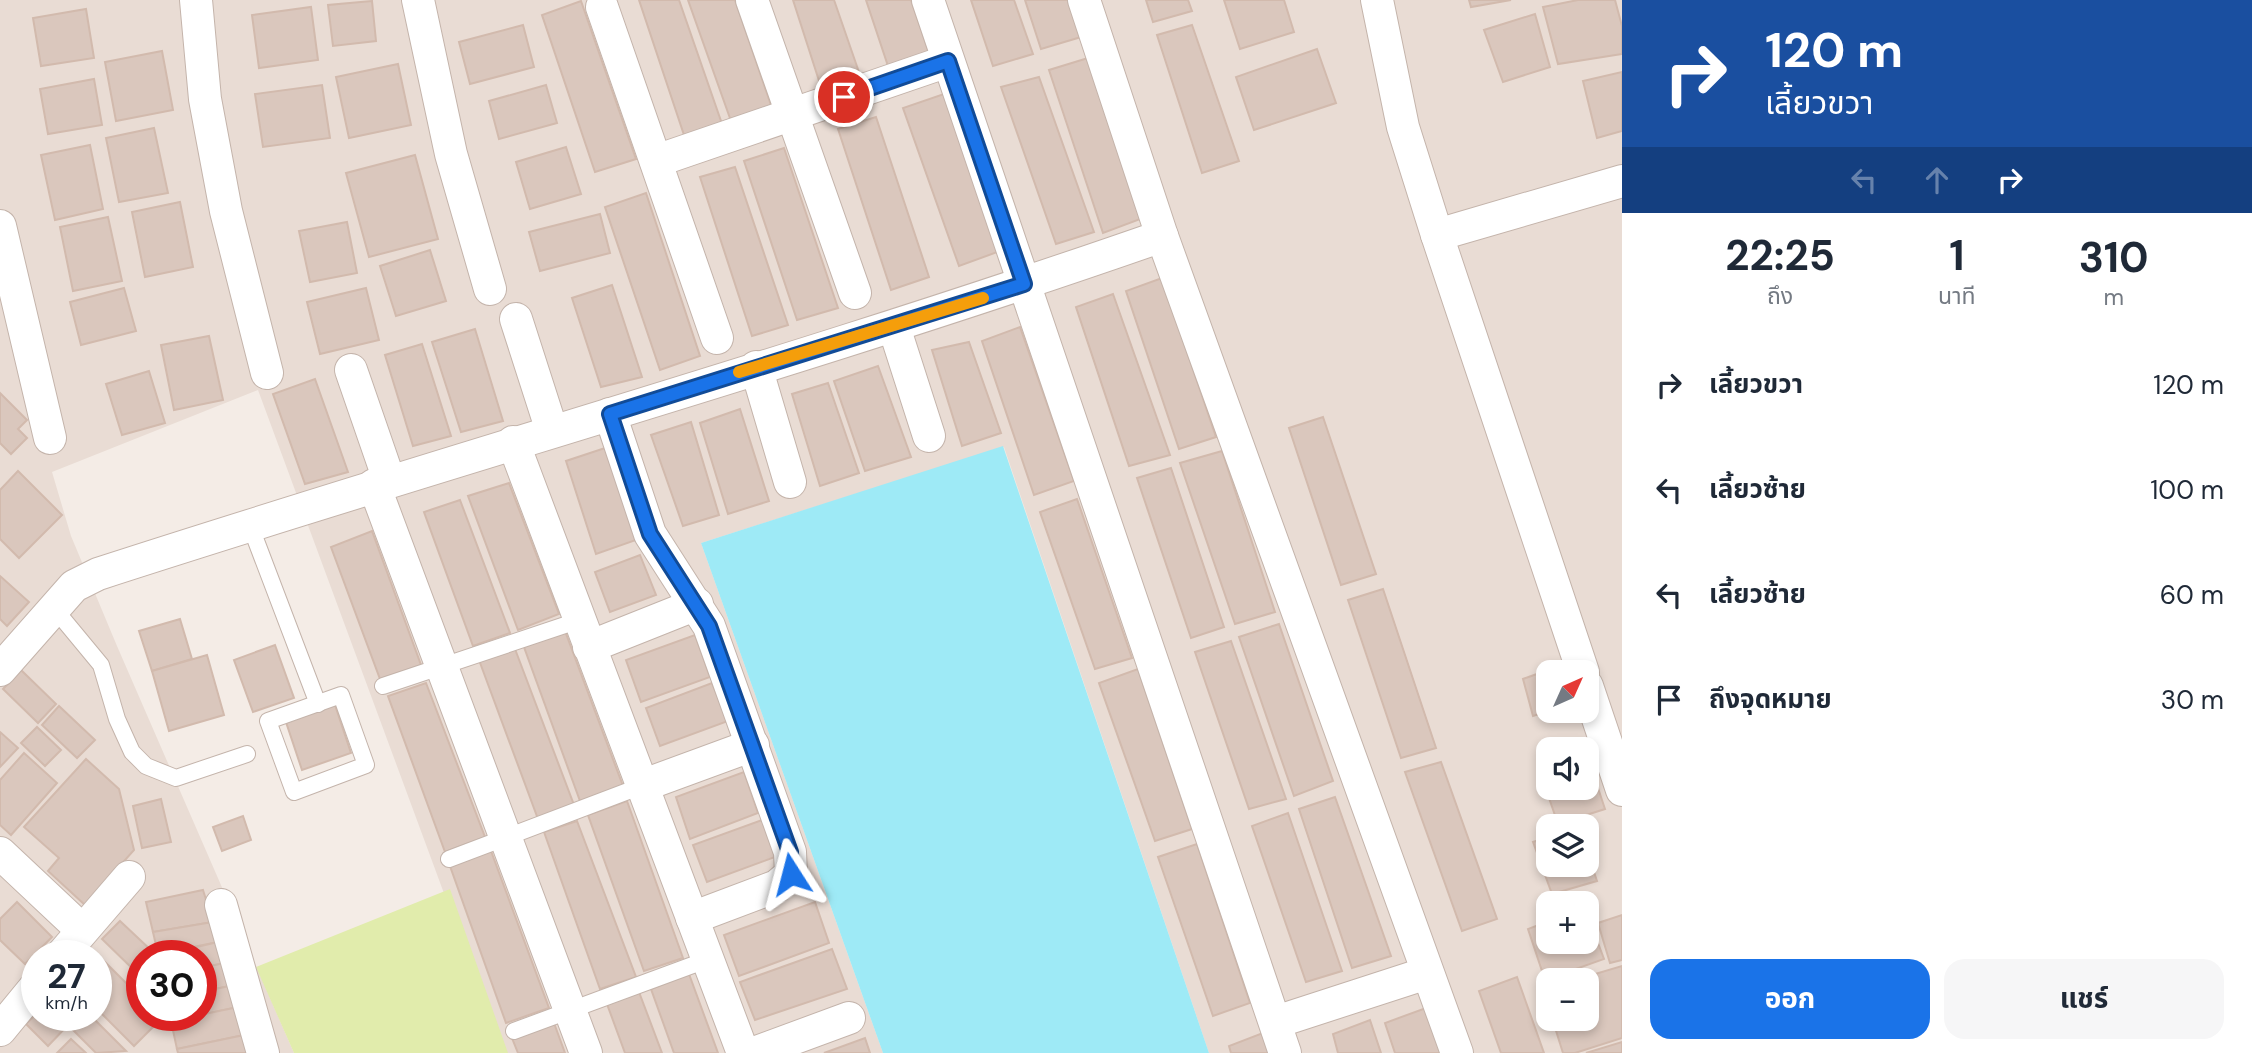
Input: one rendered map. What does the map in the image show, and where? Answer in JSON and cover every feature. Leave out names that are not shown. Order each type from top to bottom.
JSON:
[{"type":"street","points":[[196,0],[205,99],[219,173],[267,373]]},
{"type":"street","points":[[418,0],[451,154],[490,289]]},
{"type":"street","points":[[752,0],[855,293]]},
{"type":"street","points":[[928,0],[1285,1053]]},
{"type":"street","points":[[1084,0],[1162,236],[1457,1053]]},
{"type":"street","points":[[1377,0],[1404,127],[1437,235],[1579,660]]},
{"type":"street","points":[[602,6],[717,338]]},
{"type":"street","points":[[656,162],[948,61]]},
{"type":"street","points":[[1437,235],[1622,181]]},
{"type":"street","points":[[0,226],[50,438]]},
{"type":"street","points":[[0,670],[74,586],[98,575],[381,483],[894,327],[1162,236]]},
{"type":"street","points":[[516,319],[552,431]]},
{"type":"street","points":[[894,327],[929,436]]},
{"type":"street","points":[[756,367],[790,482]]},
{"type":"street","points":[[351,370],[381,483],[442,666],[586,1053]]},
{"type":"street","points":[[610,414],[650,534],[697,604],[753,745],[790,852],[791,874],[777,886],[692,918]]},
{"type":"street","points":[[513,442],[743,1053]]},
{"type":"street","points":[[585,633],[697,604]]},
{"type":"street","points":[[1599,723],[1622,790]]},
{"type":"street","points":[[643,785],[753,745]]},
{"type":"street","points":[[0,853],[82,930]]},
{"type":"street","points":[[74,940],[129,877]]},
{"type":"street","points":[[221,905],[263,1053]]},
{"type":"street","points":[[1276,1022],[1427,973]]},
{"type":"street","points":[[0,1030],[21,1004]]},
{"type":"street","points":[[754,1053],[849,1018]]},
{"type":"lane","points":[[250,525],[318,704]]},
{"type":"lane","points":[[53,607],[101,665],[127,741],[146,766],[176,778],[247,754]]},
{"type":"lane","points":[[383,686],[442,666],[585,633]]},
{"type":"lane","points":[[341,695],[366,765],[294,792],[268,721],[318,704],[341,695]]},
{"type":"lane","points":[[449,859],[643,785]]},
{"type":"lane","points":[[514,1031],[709,960]]},
{"type":"shaded area","points":[[0,0],[1622,0],[1622,1053],[1209,1053],[1004,447],[701,543],[883,1053],[503,1053],[258,390],[52,472],[71,536],[294,1053],[0,1053]]},
{"type":"green space","points":[[450,889],[508,1053],[294,1053],[256,967]]},
{"type":"water","points":[[1003,446],[1209,1053],[883,1053],[701,543]]},
{"type":"building","points":[[639,0],[679,0],[722,124],[685,138]]},
{"type":"building","points":[[688,0],[735,0],[772,108],[731,121]]},
{"type":"building","points":[[793,0],[834,0],[861,78],[822,90]]},
{"type":"building","points":[[866,0],[911,0],[930,56],[889,69]]},
{"type":"building","points":[[971,0],[1014,0],[1033,54],[993,66]]},
{"type":"building","points":[[1025,0],[1069,0],[1081,37],[1041,49]]},
{"type":"building","points":[[1146,0],[1188,0],[1192,11],[1153,22]]},
{"type":"building","points":[[1224,0],[1284,0],[1294,32],[1240,49]]},
{"type":"building","points":[[1469,0],[1511,0],[1471,7]]},
{"type":"building","points":[[1578,0],[1615,0],[1622,26],[1622,54],[1558,64],[1543,7]]},
{"type":"building","points":[[372,1],[376,41],[333,46],[328,5]]},
{"type":"building","points":[[581,1],[636,159],[595,172],[542,15]]},
{"type":"building","points":[[311,7],[318,60],[259,68],[252,15]]},
{"type":"building","points":[[86,9],[94,58],[41,66],[33,18]]},
{"type":"building","points":[[1535,14],[1550,67],[1503,82],[1484,30]]},
{"type":"building","points":[[523,25],[534,67],[470,84],[459,42]]},
{"type":"building","points":[[1192,25],[1239,161],[1202,173],[1157,35]]},
{"type":"building","points":[[1317,49],[1336,103],[1254,130],[1236,77]]},
{"type":"building","points":[[162,51],[173,110],[116,121],[105,62]]},
{"type":"building","points":[[1088,58],[1143,218],[1103,233],[1049,70]]},
{"type":"building","points":[[398,64],[411,125],[349,138],[336,77]]},
{"type":"building","points":[[1622,72],[1622,131],[1597,138],[1583,81]]},
{"type":"building","points":[[1039,77],[1094,232],[1056,244],[1001,87]]},
{"type":"building","points":[[94,79],[102,125],[48,134],[40,89]]},
{"type":"building","points":[[322,85],[330,138],[263,147],[255,94]]},
{"type":"building","points":[[546,85],[557,123],[499,139],[489,101]]},
{"type":"building","points":[[944,94],[1000,251],[959,266],[903,108]]},
{"type":"building","points":[[876,117],[929,277],[891,290],[838,129]]},
{"type":"building","points":[[154,128],[168,193],[119,202],[106,138]]},
{"type":"building","points":[[90,145],[103,209],[55,220],[41,155]]},
{"type":"building","points":[[566,147],[581,194],[530,209],[516,162]]},
{"type":"building","points":[[784,148],[838,308],[797,320],[744,161]]},
{"type":"building","points":[[415,155],[438,239],[369,257],[346,173]]},
{"type":"building","points":[[735,167],[788,325],[752,336],[700,177]]},
{"type":"building","points":[[646,193],[700,356],[660,370],[605,207]]},
{"type":"building","points":[[180,202],[193,267],[145,277],[132,212]]},
{"type":"building","points":[[600,214],[610,253],[540,271],[529,232]]},
{"type":"building","points":[[108,217],[122,281],[73,291],[60,227]]},
{"type":"building","points":[[347,222],[357,273],[310,282],[299,231]]},
{"type":"building","points":[[430,250],[446,301],[396,316],[380,266]]},
{"type":"building","points":[[1162,278],[1216,437],[1179,449],[1126,291]]},
{"type":"building","points":[[612,285],[642,377],[601,387],[572,298]]},
{"type":"building","points":[[124,288],[136,331],[81,345],[70,302]]},
{"type":"building","points":[[366,288],[379,340],[320,354],[307,302]]},
{"type":"building","points":[[1113,294],[1170,455],[1129,466],[1076,307]]},
{"type":"building","points":[[1020,327],[1074,481],[1034,495],[982,341]]},
{"type":"building","points":[[475,329],[503,421],[461,432],[432,342]]},
{"type":"building","points":[[209,336],[223,400],[174,410],[161,345]]},
{"type":"building","points":[[969,342],[1001,433],[962,446],[932,350]]},
{"type":"building","points":[[422,344],[451,436],[413,446],[385,355]]},
{"type":"building","points":[[878,366],[911,457],[865,471],[834,381]]},
{"type":"building","points":[[149,371],[165,423],[122,435],[106,384]]},
{"type":"building","points":[[315,379],[348,472],[305,484],[273,394]]},
{"type":"building","points":[[828,383],[859,473],[820,486],[792,394]]},
{"type":"building","points":[[0,393],[27,420],[18,429],[27,438],[11,454],[0,443]]},
{"type":"building","points":[[740,409],[769,501],[728,514],[700,423]]},
{"type":"building","points":[[1323,417],[1376,574],[1341,585],[1289,428]]},
{"type":"building","points":[[691,422],[719,515],[683,526],[651,435]]},
{"type":"building","points":[[605,448],[636,540],[596,554],[566,461]]},
{"type":"building","points":[[1222,451],[1275,612],[1235,624],[1180,463]]},
{"type":"building","points":[[1171,468],[1224,627],[1191,638],[1137,478]]},
{"type":"building","points":[[18,471],[62,515],[19,558],[0,539],[0,490]]},
{"type":"building","points":[[509,483],[559,614],[518,630],[468,496]]},
{"type":"building","points":[[1077,499],[1132,658],[1095,669],[1040,512]]},
{"type":"building","points":[[460,500],[510,633],[473,646],[424,512]]},
{"type":"building","points":[[372,531],[421,665],[380,679],[331,547]]},
{"type":"building","points":[[640,555],[656,595],[610,612],[595,572]]},
{"type":"building","points":[[0,576],[29,602],[7,626],[0,619]]},
{"type":"building","points":[[1383,589],[1436,748],[1401,758],[1348,600]]},
{"type":"building","points":[[180,619],[192,659],[152,671],[139,631]]},
{"type":"building","points":[[1279,624],[1333,781],[1294,796],[1239,637]]},
{"type":"building","points":[[565,631],[623,786],[580,801],[524,647]]},
{"type":"building","points":[[695,635],[710,677],[641,702],[626,660]]},
{"type":"building","points":[[1231,641],[1286,799],[1249,809],[1195,652]]},
{"type":"building","points":[[275,645],[294,698],[253,712],[234,660]]},
{"type":"building","points":[[515,649],[574,805],[538,819],[479,660]]},
{"type":"building","points":[[207,655],[224,715],[169,731],[152,671]]},
{"type":"building","points":[[1138,669],[1192,829],[1155,841],[1099,683]]},
{"type":"building","points":[[21,670],[56,704],[38,723],[3,689]]},
{"type":"building","points":[[1536,674],[1536,715],[1533,716],[1523,679]]},
{"type":"building","points":[[426,683],[485,837],[445,852],[388,696]]},
{"type":"building","points":[[712,683],[728,721],[660,746],[646,708]]},
{"type":"building","points":[[335,705],[351,753],[302,770],[286,722]]},
{"type":"building","points":[[59,706],[95,740],[77,758],[42,725]]},
{"type":"building","points":[[37,727],[61,750],[45,766],[21,743]]},
{"type":"building","points":[[0,732],[18,748],[0,767]]},
{"type":"building","points":[[24,753],[57,783],[11,835],[0,825],[0,780]]},
{"type":"building","points":[[86,759],[119,789],[134,850],[85,905],[48,871],[59,858],[24,827]]},
{"type":"building","points":[[1441,762],[1497,919],[1462,931],[1405,772]]},
{"type":"building","points":[[744,772],[758,813],[690,839],[676,797]]},
{"type":"building","points":[[1599,791],[1605,809],[1589,814],[1555,814],[1550,800],[1599,800]]},
{"type":"building","points":[[1335,797],[1391,956],[1352,968],[1299,809]]},
{"type":"building","points":[[161,799],[171,842],[142,848],[133,806]]},
{"type":"building","points":[[627,801],[683,958],[644,971],[588,815]]},
{"type":"building","points":[[1288,813],[1342,971],[1306,982],[1252,826]]},
{"type":"building","points":[[243,816],[251,840],[222,851],[213,827]]},
{"type":"building","points":[[762,820],[775,857],[707,882],[693,845]]},
{"type":"building","points":[[577,821],[636,977],[600,989],[544,832]]},
{"type":"building","points":[[1197,844],[1250,1003],[1213,1016],[1158,857]]},
{"type":"building","points":[[491,851],[549,1008],[506,1023],[450,866]]},
{"type":"building","points":[[1546,877],[1596,877],[1597,881],[1562,891],[1551,891]]},
{"type":"building","points":[[203,890],[213,922],[153,932],[146,902]]},
{"type":"building","points":[[17,902],[52,937],[49,940],[21,940],[21,960],[0,940],[0,919]]},
{"type":"building","points":[[815,902],[829,943],[739,976],[724,935]]},
{"type":"building","points":[[1622,915],[1622,960],[1610,963],[1599,923]]},
{"type":"building","points":[[120,921],[140,940],[126,940],[126,962],[112,949],[112,940],[102,939]]},
{"type":"building","points":[[213,922],[218,942],[155,940],[153,932]]},
{"type":"building","points":[[1536,926],[1536,953],[1528,929]]},
{"type":"building","points":[[218,942],[234,961],[217,965]]},
{"type":"building","points":[[1599,946],[1604,959],[1579,968],[1541,968],[1536,954],[1599,954]]},
{"type":"building","points":[[832,949],[847,989],[755,1020],[740,982]]},
{"type":"building","points":[[234,961],[239,984],[217,989],[217,965]]},
{"type":"building","points":[[1622,966],[1622,1038],[1575,1053],[1563,1053],[1556,1031],[1599,1031],[1599,973]]},
{"type":"building","points":[[112,969],[126,983],[126,1031],[149,1031],[134,1046],[112,1024]]},
{"type":"building","points":[[689,974],[718,1053],[674,1053],[651,989]]},
{"type":"building","points":[[1517,977],[1544,1053],[1501,1053],[1479,991]]},
{"type":"building","points":[[239,984],[243,1006],[217,1012],[217,989]]},
{"type":"building","points":[[639,992],[662,1053],[625,1053],[607,1004]]},
{"type":"building","points":[[243,1006],[249,1034],[177,1049],[173,1031],[217,1031],[217,1011]]},
{"type":"building","points":[[1426,1008],[1442,1053],[1395,1053],[1385,1023]]},
{"type":"building","points":[[1370,1020],[1381,1053],[1338,1053],[1333,1034]]},
{"type":"building","points":[[554,1023],[565,1053],[518,1053],[512,1038]]},
{"type":"building","points":[[33,1031],[62,1031],[48,1046]]},
{"type":"building","points":[[74,1031],[106,1031],[126,1051],[96,1053]]},
{"type":"building","points":[[1268,1031],[1275,1053],[1231,1053],[1229,1046]]},
{"type":"building","points":[[249,1034],[253,1053],[178,1053],[177,1049]]},
{"type":"building","points":[[865,1038],[870,1053],[824,1053]]},
{"type":"building","points":[[71,1039],[86,1053],[57,1053]]},
{"type":"building","points":[[1622,1042],[1622,1053],[1586,1053]]},
{"type":"slow traffic","points":[[739,372],[983,298]]},
{"type":"route","points":[[791,874],[790,852],[709,626],[650,534],[610,414],[1024,284],[948,61],[844,97]]}]
